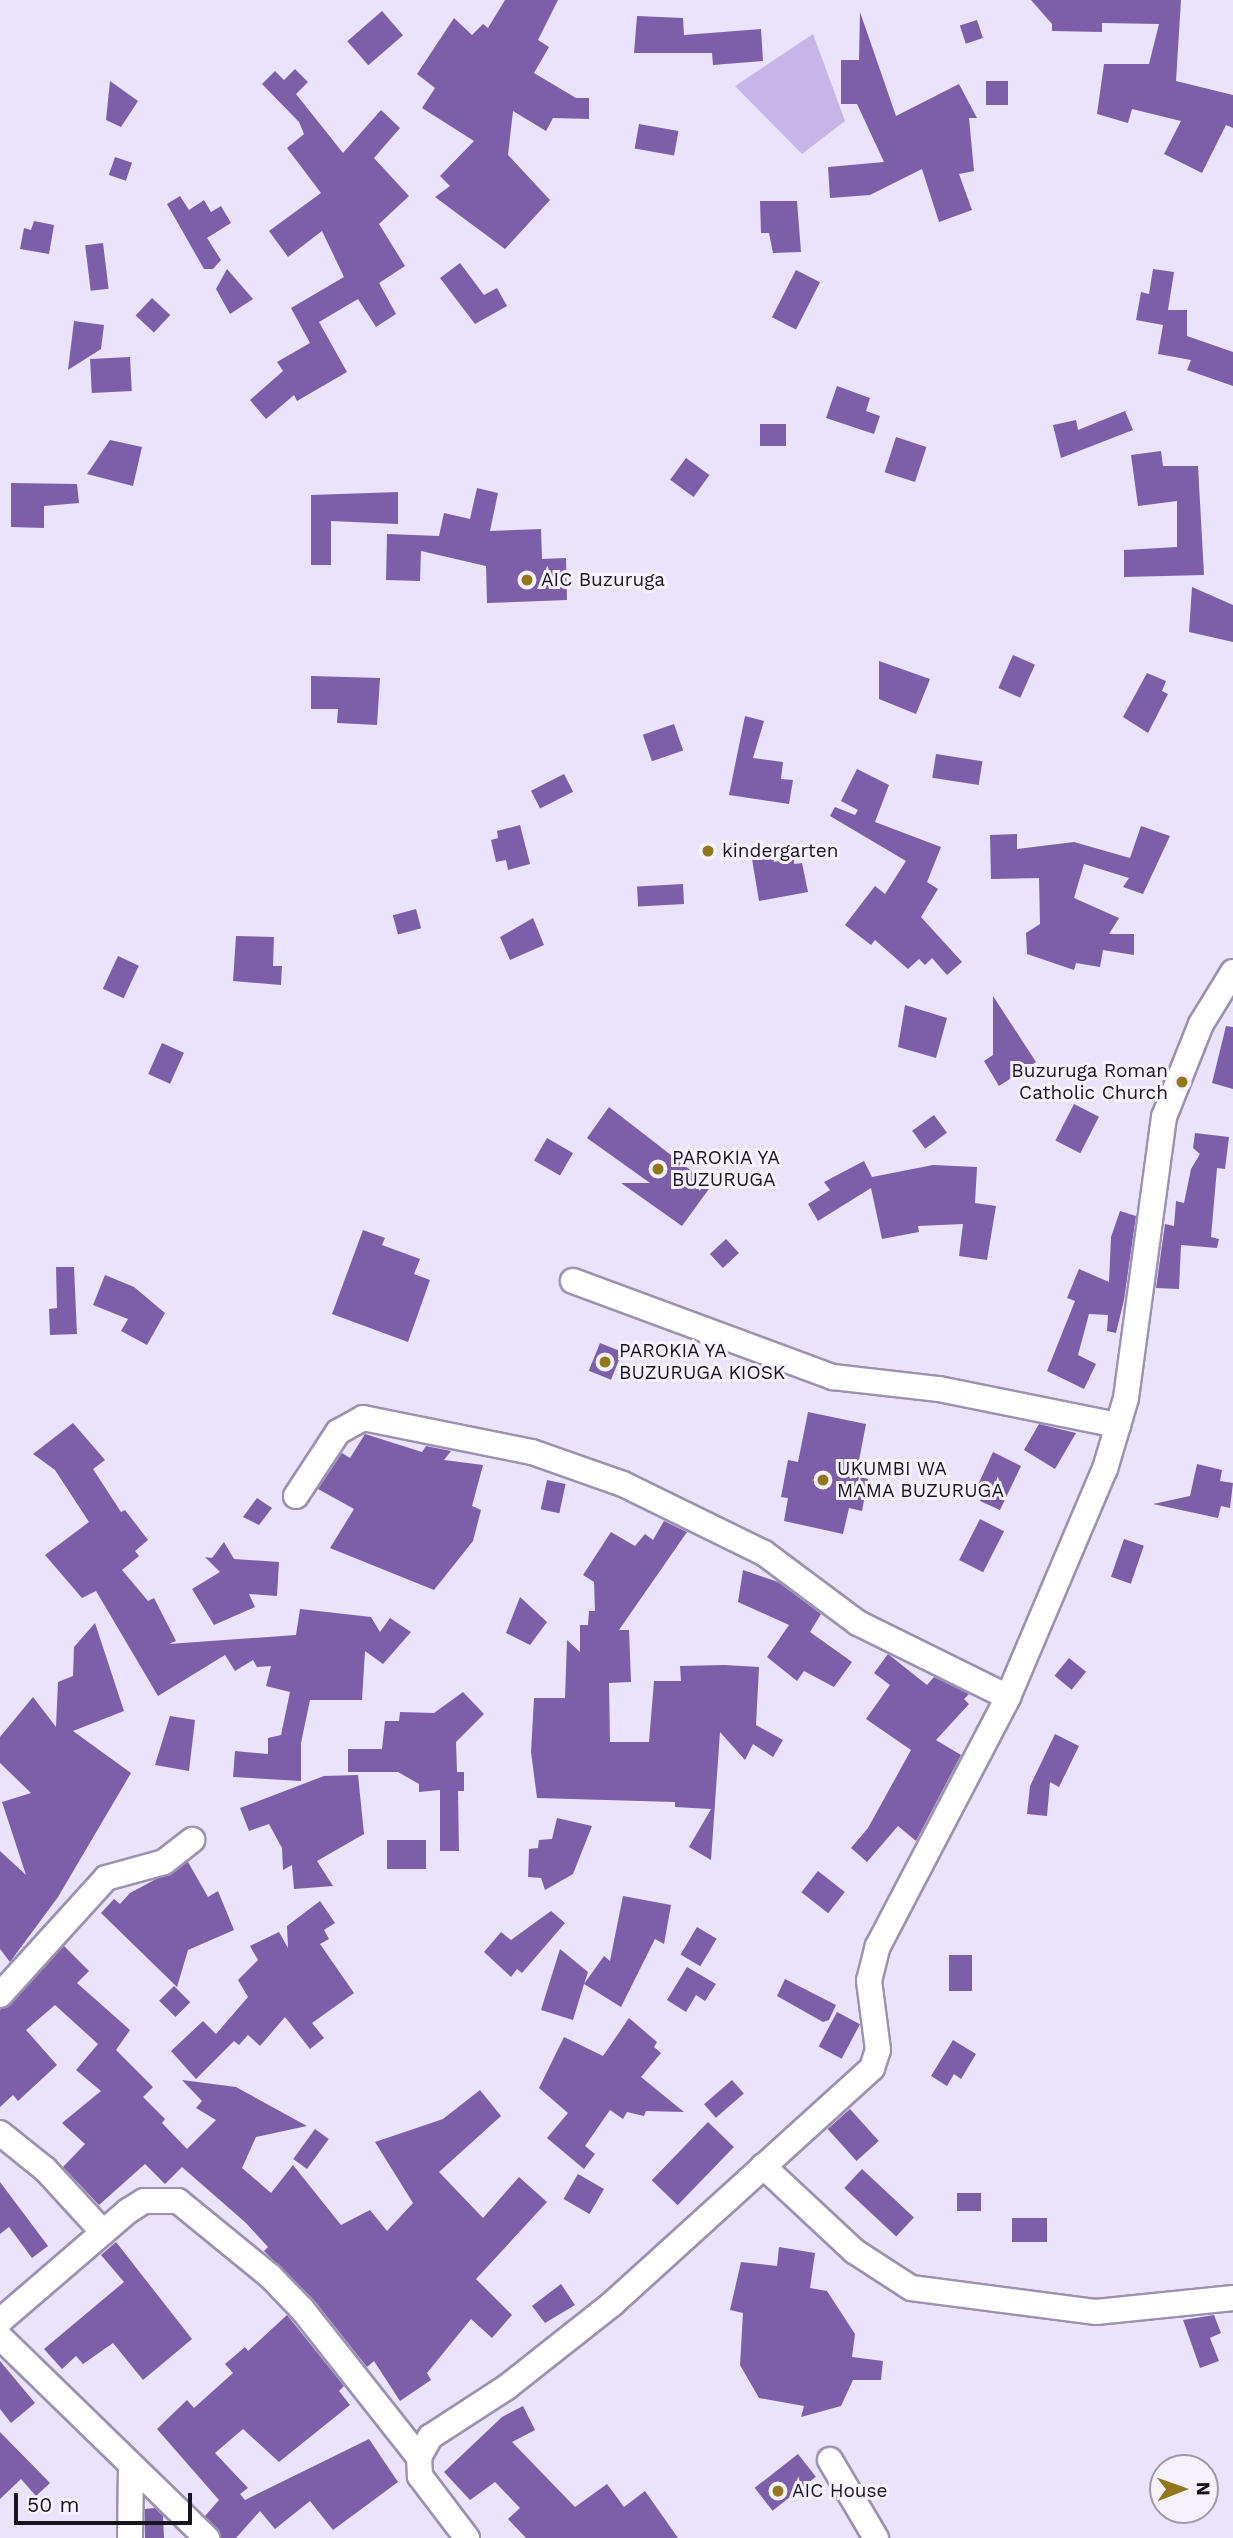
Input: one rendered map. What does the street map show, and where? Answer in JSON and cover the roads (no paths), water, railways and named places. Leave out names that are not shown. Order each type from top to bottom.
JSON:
[{"type":"street","points":[[467,2538],[420,2476],[419,2457],[430,2437],[507,2387],[612,2304],[872,2068],[878,2050],[869,1981],[878,1946],[1008,1697],[1105,1469],[1118,1425],[1153,1230],[1164,1117],[1200,1024],[1233,972]]},
{"type":"street","points":[[573,1281],[833,1377],[939,1389],[1118,1425]]},
{"type":"street","points":[[296,1496],[338,1432],[363,1418],[532,1452],[623,1484],[764,1553],[858,1623],[1008,1697]]},
{"type":"street","points":[[0,1995],[106,1878],[164,1862],[192,1840]]},
{"type":"street","points":[[0,2133],[45,2169],[103,2232]]},
{"type":"street","points":[[763,2166],[854,2251],[911,2288],[1096,2312],[1233,2298]]},
{"type":"street","points":[[0,2320],[103,2232],[144,2201],[163,2197],[192,2208],[302,2309],[419,2457]]},
{"type":"street","points":[[0,2337],[207,2538]]},
{"type":"street","points":[[830,2460],[876,2538]]},
{"type":"street","points":[[130,2538],[131,2467]]},
{"type":"place","name":"AIC Buzuruga","points":[[527,580]]},
{"type":"place","name":"kindergarten","points":[[708,851]]},
{"type":"place","name":"Buzuruga Roman Catholic Church","points":[[1182,1082]]},
{"type":"place","name":"PAROKIA YA BUZURUGA","points":[[658,1169]]},
{"type":"place","name":"PAROKIA YA BUZURUGA KIOSK","points":[[605,1362]]},
{"type":"place","name":"UKUMBI WA MAMA BUZURUGA","points":[[823,1480]]},
{"type":"place","name":"AIC House","points":[[778,2491]]}]
